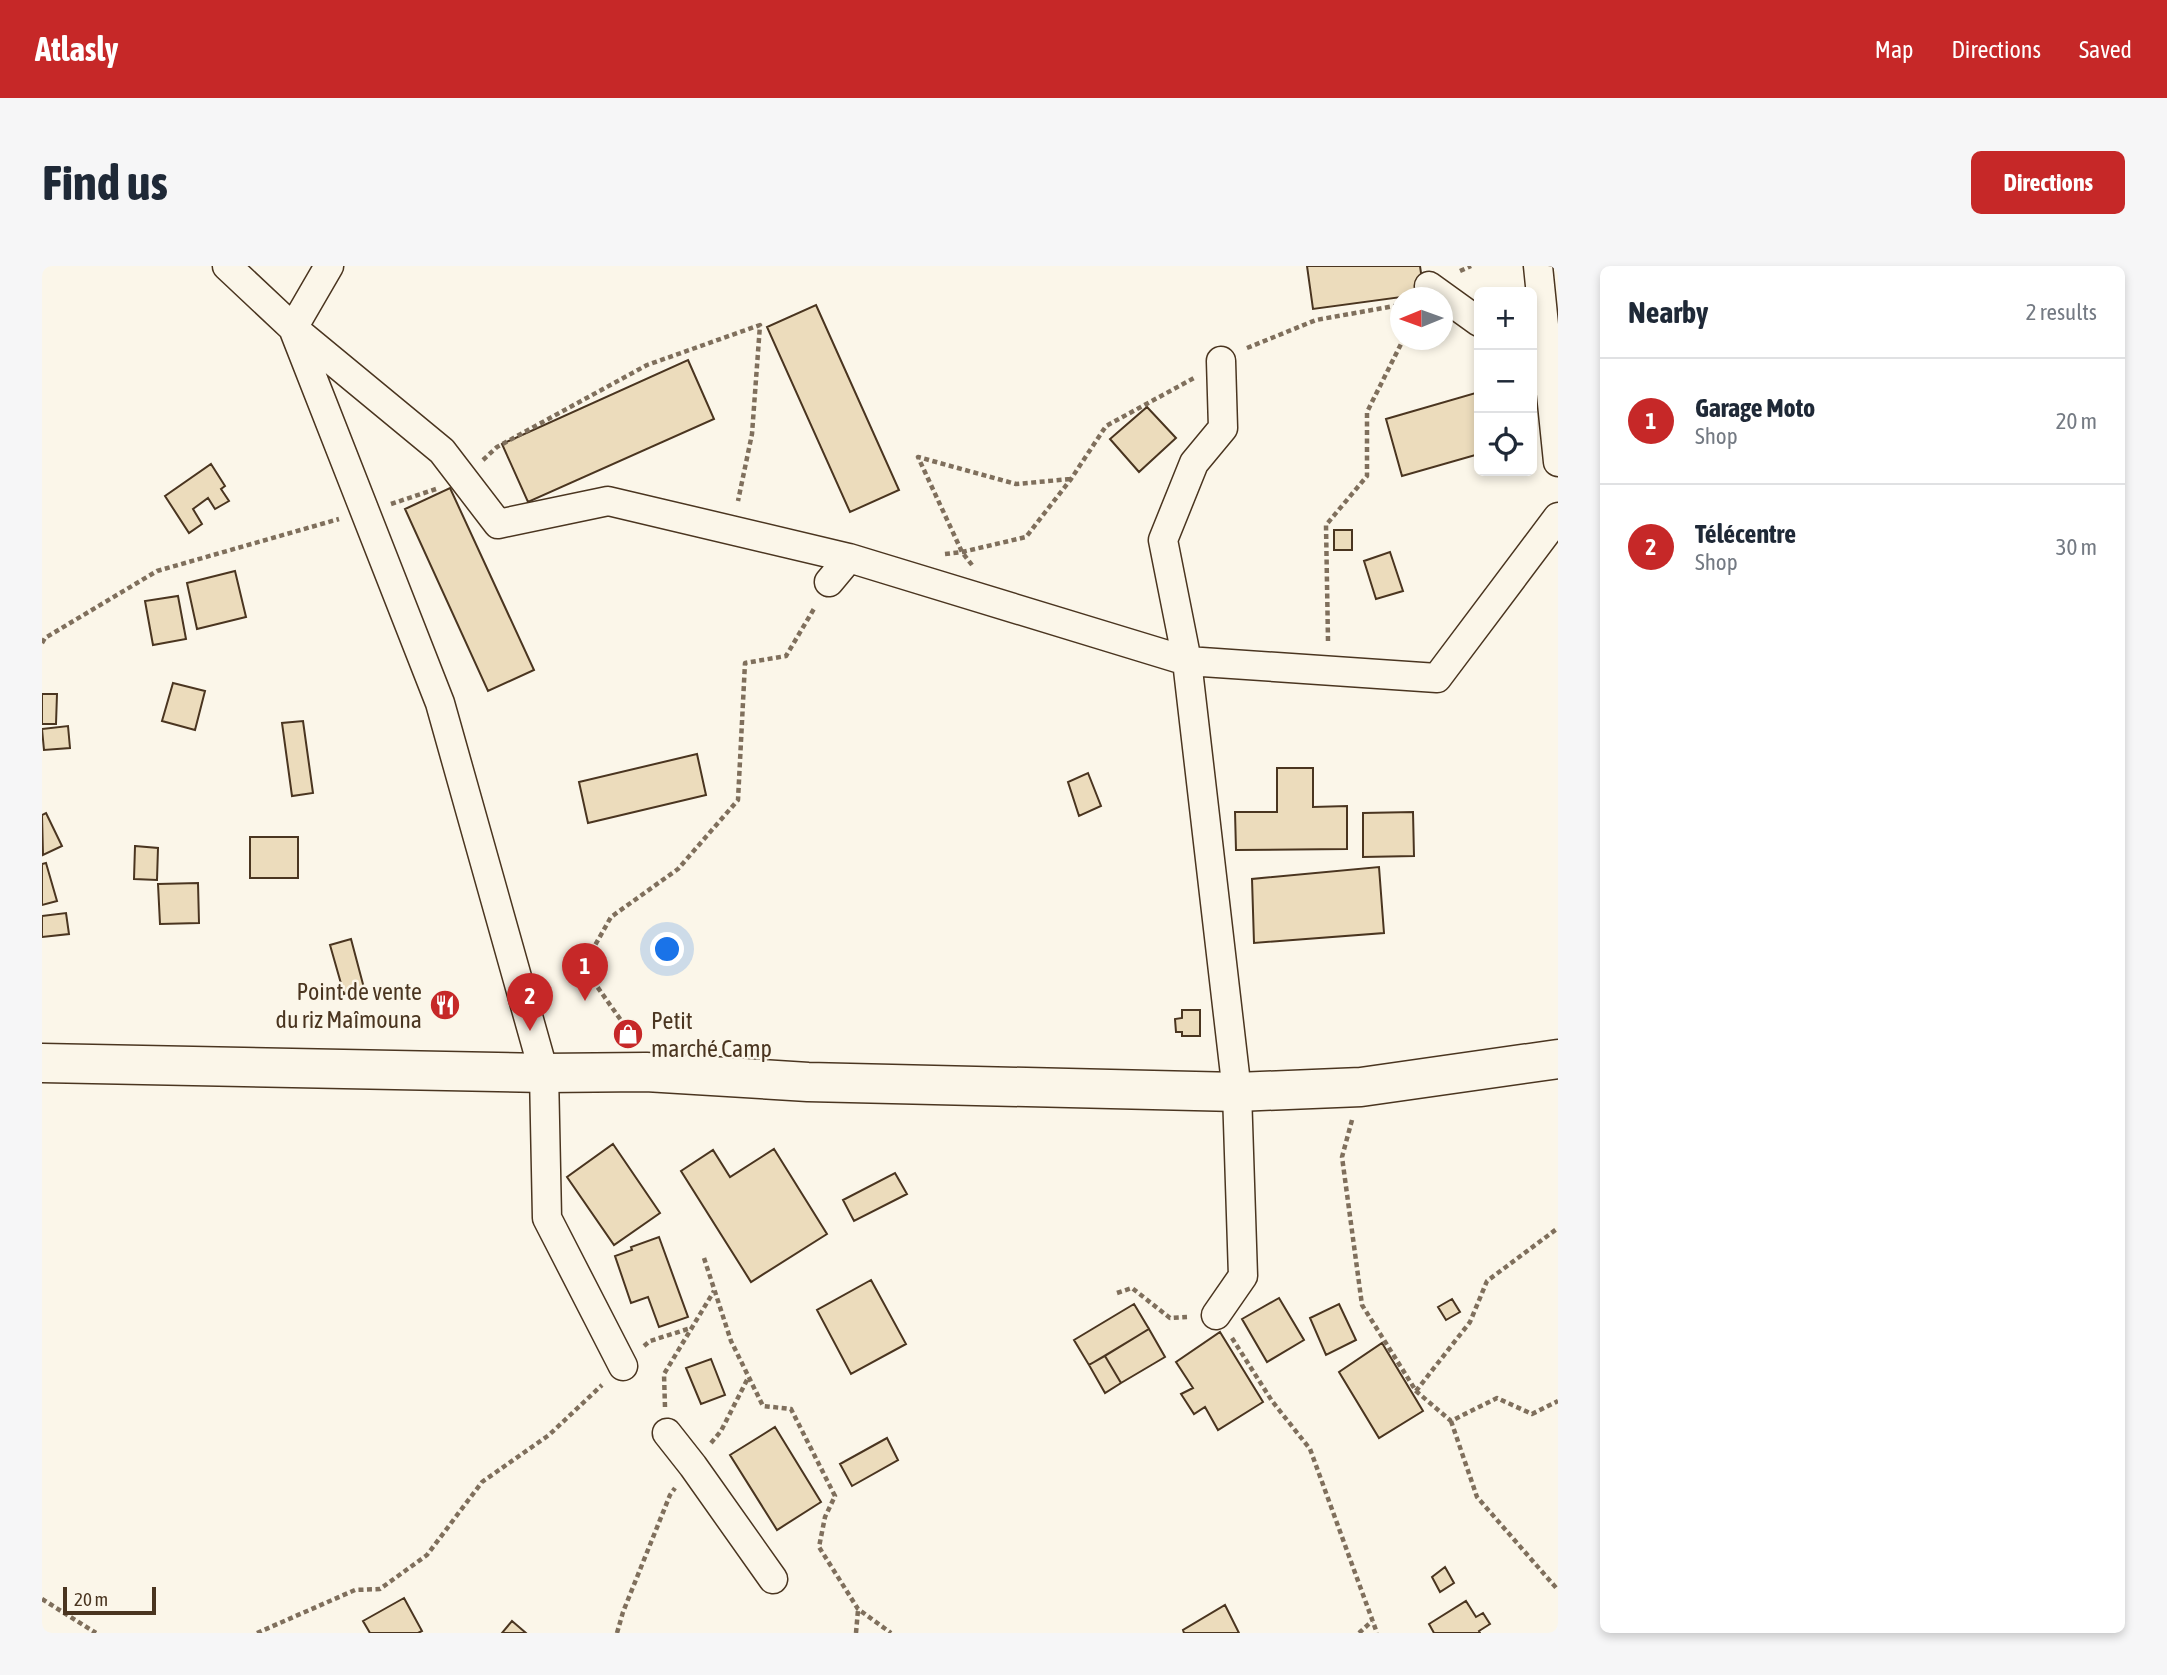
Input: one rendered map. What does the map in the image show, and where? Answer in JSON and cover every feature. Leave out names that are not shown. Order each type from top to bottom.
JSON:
[{"type":"highway","points":[[42,1063],[544,1073],[646,1072],[808,1082],[1237,1092],[1361,1087],[1558,1059]]},
{"type":"street","points":[[227,266],[293,328],[442,451],[498,524],[608,501],[849,558],[1187,661],[1437,678],[1558,517]]},
{"type":"street","points":[[293,328],[329,266]]},
{"type":"street","points":[[1538,266],[1540,367],[1558,462]]},
{"type":"street","points":[[1429,286],[1474,319]]},
{"type":"street","points":[[293,328],[440,703],[544,1073],[547,1218],[623,1366]]},
{"type":"street","points":[[1216,1315],[1243,1276],[1237,1092],[1187,661],[1163,540],[1194,463],[1223,428],[1221,361]]},
{"type":"street","points":[[829,582],[849,558]]},
{"type":"street","points":[[667,1433],[773,1579]]},
{"type":"path","points":[[934,555],[962,552],[1026,537],[1072,479],[1106,426],[1231,355],[1316,320],[1390,307]]},
{"type":"path","points":[[42,643],[45,638],[157,571],[366,512],[465,480],[497,447],[647,365],[760,325],[752,434],[732,530]]},
{"type":"path","points":[[1329,670],[1326,525],[1367,476],[1367,412],[1398,350]]},
{"type":"path","points":[[962,552],[918,457],[1016,484],[1072,479]]},
{"type":"path","points":[[646,1072],[633,1035],[596,985],[589,956],[611,917],[678,869],[738,800],[745,663],[786,656],[829,582]]},
{"type":"path","points":[[1361,1087],[1342,1157],[1362,1306],[1416,1391],[1451,1421],[1477,1497],[1558,1590]]},
{"type":"path","points":[[1416,1391],[1470,1322],[1487,1281],[1558,1228]]},
{"type":"path","points":[[704,1258],[731,1341],[762,1406],[792,1409],[835,1496],[825,1517],[819,1547],[858,1609],[891,1633]]},
{"type":"path","points":[[1117,1293],[1132,1288],[1170,1318],[1216,1315],[1272,1401],[1310,1449],[1377,1633]]},
{"type":"path","points":[[670,1495],[664,1374],[715,1291]]},
{"type":"path","points":[[257,1633],[355,1590],[380,1589],[427,1555],[482,1482],[549,1435],[650,1341],[691,1328]]},
{"type":"path","points":[[617,1633],[670,1495],[721,1431],[748,1377]]},
{"type":"path","points":[[1451,1421],[1497,1398],[1532,1414],[1558,1401]]},
{"type":"path","points":[[42,1598],[96,1633]]},
{"type":"path","points":[[856,1633],[858,1609]]},
{"type":"path","points":[[1359,1633],[1371,1621]]},
{"type":"building","points":[[1307,266],[1420,266],[1423,287],[1390,287],[1390,299],[1313,309]]},
{"type":"building","points":[[816,305],[899,490],[850,512],[767,327]]},
{"type":"building","points":[[688,360],[714,419],[528,502],[502,444]]},
{"type":"building","points":[[1474,393],[1474,455],[1402,476],[1386,419]]},
{"type":"building","points":[[1147,407],[1176,438],[1139,472],[1110,439]]},
{"type":"building","points":[[211,464],[225,486],[221,489],[229,501],[215,509],[208,498],[193,509],[202,524],[189,533],[165,496]]},
{"type":"building","points":[[450,488],[534,670],[488,691],[405,509]]},
{"type":"building","points":[[1334,530],[1352,530],[1352,550],[1334,550]]},
{"type":"building","points":[[1390,552],[1403,591],[1376,599],[1364,561]]},
{"type":"building","points":[[235,571],[246,617],[197,629],[187,583]]},
{"type":"building","points":[[178,596],[186,639],[153,645],[145,601]]},
{"type":"building","points":[[173,683],[205,691],[195,730],[162,721]]},
{"type":"building","points":[[42,694],[57,694],[56,724],[42,724]]},
{"type":"building","points":[[303,721],[313,793],[292,796],[282,723]]},
{"type":"building","points":[[68,726],[70,748],[44,750],[42,729]]},
{"type":"building","points":[[697,754],[706,795],[588,823],[579,782]]},
{"type":"building","points":[[1277,768],[1313,768],[1313,807],[1347,806],[1347,849],[1236,850],[1235,812],[1277,812]]},
{"type":"building","points":[[1088,773],[1101,806],[1079,816],[1068,782]]},
{"type":"building","points":[[1413,812],[1414,856],[1363,857],[1363,813]]},
{"type":"building","points":[[46,813],[62,846],[43,855],[42,815]]},
{"type":"building","points":[[250,837],[298,837],[298,878],[250,878]]},
{"type":"building","points":[[135,846],[158,848],[157,880],[134,879]]},
{"type":"building","points":[[46,863],[57,901],[42,905],[42,864]]},
{"type":"building","points":[[1379,867],[1384,933],[1254,943],[1252,879]]},
{"type":"building","points":[[198,883],[199,923],[160,924],[158,884]]},
{"type":"building","points":[[66,913],[69,934],[42,937],[42,916]]},
{"type":"building","points":[[351,939],[364,988],[344,994],[330,945]]},
{"type":"building","points":[[1182,1010],[1200,1010],[1200,1036],[1182,1036],[1182,1032],[1176,1032],[1175,1019],[1182,1018]]},
{"type":"building","points":[[613,1144],[660,1213],[614,1245],[567,1177]]},
{"type":"building","points":[[774,1149],[827,1234],[751,1282],[681,1171],[713,1150],[730,1177]]},
{"type":"building","points":[[895,1173],[907,1194],[854,1221],[843,1200]]},
{"type":"building","points":[[659,1237],[688,1317],[659,1327],[648,1297],[631,1303],[615,1256]]},
{"type":"building","points":[[871,1280],[906,1344],[851,1374],[817,1310]]},
{"type":"building","points":[[1279,1298],[1304,1340],[1267,1362],[1242,1319]]},
{"type":"building","points":[[1452,1299],[1460,1312],[1446,1320],[1438,1307]]},
{"type":"building","points":[[1134,1304],[1149,1329],[1089,1365],[1074,1340]]},
{"type":"building","points":[[1339,1304],[1356,1340],[1326,1355],[1310,1318]]},
{"type":"building","points":[[1149,1329],[1165,1357],[1121,1383],[1105,1356]]},
{"type":"building","points":[[1220,1332],[1263,1402],[1218,1430],[1205,1407],[1194,1414],[1181,1394],[1193,1388],[1176,1362]]},
{"type":"building","points":[[1382,1343],[1423,1411],[1379,1438],[1339,1372]]},
{"type":"building","points":[[1105,1356],[1121,1383],[1105,1393],[1089,1365]]},
{"type":"building","points":[[711,1359],[725,1395],[701,1404],[686,1368]]},
{"type":"building","points":[[775,1427],[821,1502],[777,1530],[730,1455]]},
{"type":"building","points":[[887,1438],[898,1460],[852,1486],[840,1464]]},
{"type":"building","points":[[1445,1567],[1454,1583],[1440,1592],[1432,1577]]},
{"type":"building","points":[[404,1598],[422,1631],[370,1633],[363,1621]]},
{"type":"building","points":[[1466,1601],[1476,1617],[1483,1613],[1490,1624],[1479,1631],[1480,1633],[1434,1633],[1429,1624]]},
{"type":"building","points":[[1225,1605],[1239,1633],[1184,1633],[1183,1630]]},
{"type":"building","points":[[512,1621],[526,1633],[502,1633]]},
{"type":"place","name":"Garage Moto","points":[[585,1001]]},
{"type":"place","name":"Point de vente du riz Maîmouna","points":[[445,1005]]},
{"type":"place","name":"Télécentre","points":[[530,1031]]},
{"type":"place","name":"Petit marché Camp","points":[[628,1034]]}]
